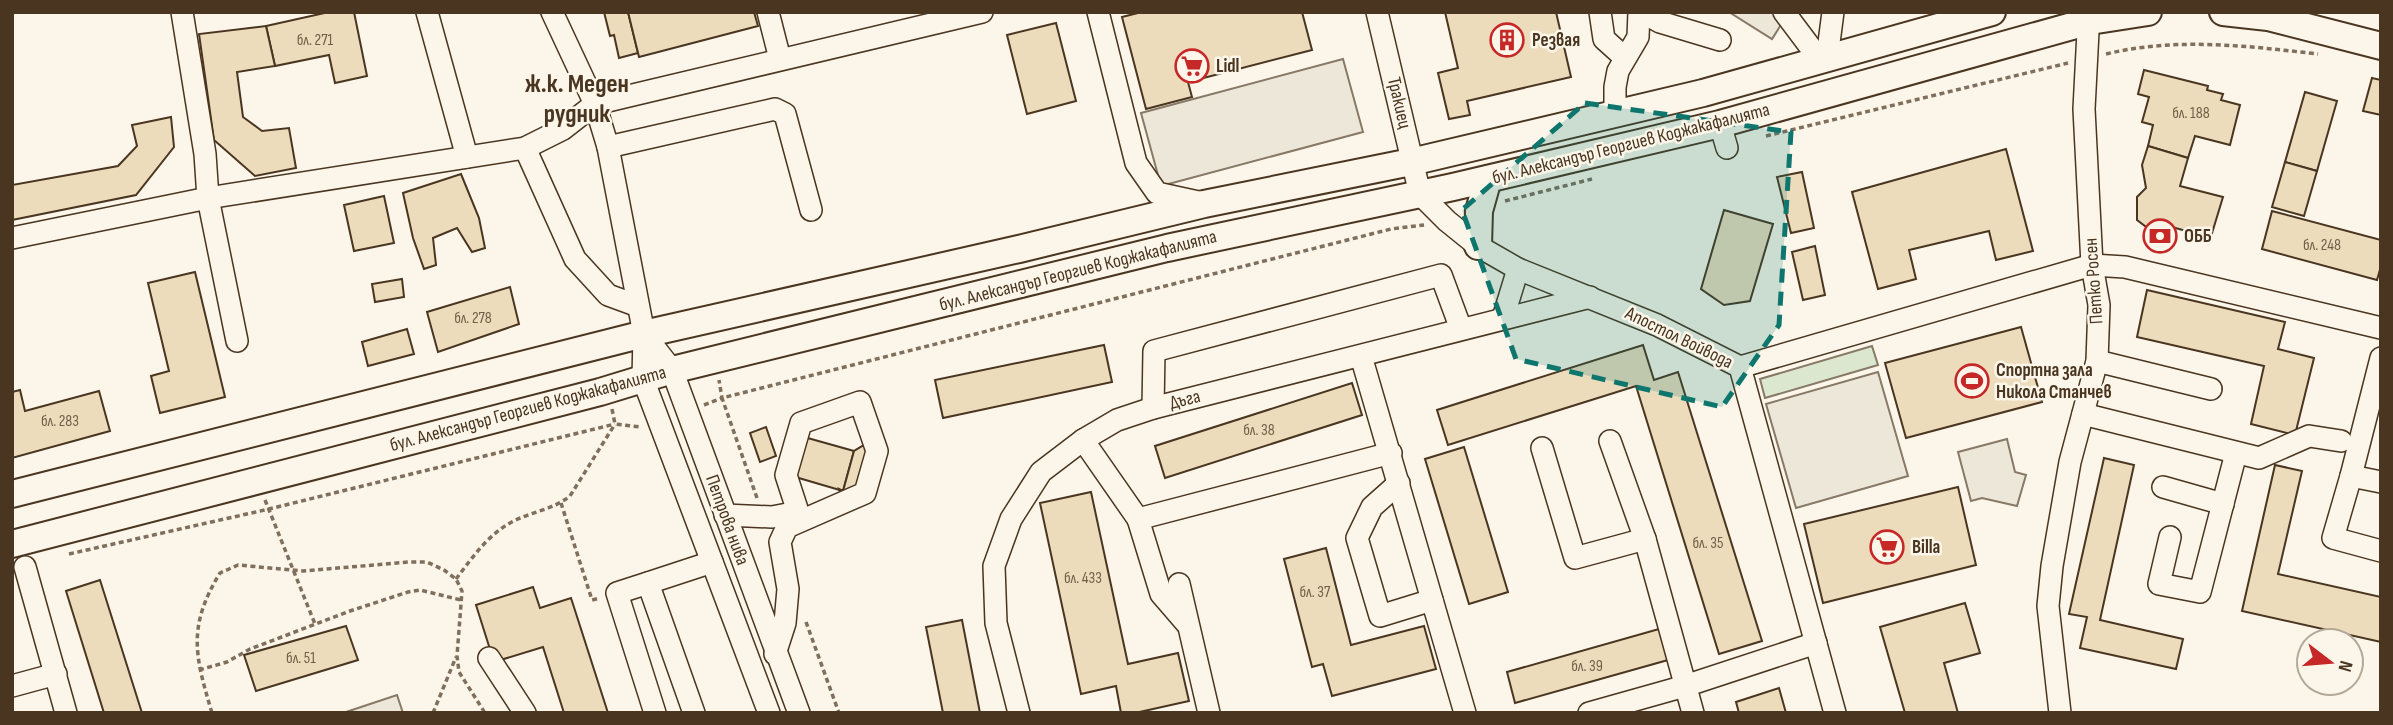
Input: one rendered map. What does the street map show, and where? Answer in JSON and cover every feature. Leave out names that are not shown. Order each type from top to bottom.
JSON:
[{"type":"main road","name":"бул. Александър Георгиев Коджакафалията","points":[[12,494],[644,334],[1204,204],[1411,162],[1703,93],[1992,12]]},
{"type":"main road","name":"бул. Александър Георгиев Коджакафалията","points":[[19,556],[258,481],[600,393],[671,370],[1167,248],[1488,178],[1724,136],[2090,17],[2148,12]]},
{"type":"main road","points":[[2223,12],[2268,18],[2381,47]]},
{"type":"main road","points":[[1479,246],[1479,211],[1488,178]]},
{"type":"street","points":[[182,12],[205,154],[208,198],[237,341]]},
{"type":"street","points":[[427,12],[467,157]]},
{"type":"street","name":"Петрова нива","points":[[552,12],[595,104],[608,147],[644,334],[643,379],[769,713]]},
{"type":"street","points":[[768,12],[780,59]]},
{"type":"street","points":[[12,238],[208,198],[525,148],[563,129],[595,104],[982,12]]},
{"type":"street","points":[[1098,12],[1136,163],[1157,194],[1204,204]]},
{"type":"street","name":"Тракиец","points":[[1377,12],[1420,194]]},
{"type":"street","points":[[1600,12],[1604,39],[1624,57]]},
{"type":"street","points":[[1615,113],[1615,87],[1624,57],[1638,37],[1641,12],[1660,22],[1720,40]]},
{"type":"street","points":[[1784,12],[1823,59]]},
{"type":"street","points":[[1823,59],[1833,12]]},
{"type":"street","name":"Петко Росен","points":[[2060,713],[2048,606],[2052,566],[2070,462],[2097,361],[2099,305],[2092,265],[2084,109],[2090,17]]},
{"type":"street","points":[[608,147],[775,109],[785,114],[811,210]]},
{"type":"street","points":[[525,148],[575,259],[608,295],[638,306]]},
{"type":"street","name":"Апостол Войвода","points":[[1420,194],[1447,221],[1479,246],[1518,269],[1657,325],[1741,367],[1836,713]]},
{"type":"street","points":[[1741,367],[2092,265],[2125,268],[2381,328]]},
{"type":"street","points":[[1503,318],[1518,269]]},
{"type":"street","points":[[1153,408],[1154,351],[1428,278],[1441,275],[1461,329]]},
{"type":"street","points":[[1530,312],[1544,279]]},
{"type":"street","name":"Дъга","points":[[1019,713],[996,623],[994,566],[1011,519],[1041,472],[1083,440],[1117,421],[1153,408],[1590,296]]},
{"type":"street","name":"Петрова нива","points":[[644,334],[671,370],[799,713]]},
{"type":"street","points":[[1362,356],[1465,713]]},
{"type":"street","points":[[2381,358],[2333,538],[2381,551]]},
{"type":"street","points":[[2097,361],[2211,389]]},
{"type":"street","points":[[775,654],[785,623],[788,589],[780,542],[787,527],[799,517],[865,493],[877,451],[860,402],[800,423],[786,475],[799,517]]},
{"type":"street","points":[[2083,414],[2259,458],[2309,436],[2341,441]]},
{"type":"street","points":[[1083,440],[1138,519],[1161,594],[1190,628]]},
{"type":"street","points":[[1610,441],[1645,539],[1693,713]]},
{"type":"street","points":[[1542,448],[1575,558],[1645,539]]},
{"type":"street","points":[[1138,519],[1391,453]]},
{"type":"street","points":[[2171,537],[2159,584],[2200,592],[2236,453]]},
{"type":"street","points":[[2351,475],[2381,482]]},
{"type":"street","points":[[1399,483],[1372,507],[1357,538],[1380,616],[1432,600]]},
{"type":"street","points":[[2163,487],[2223,504]]},
{"type":"street","points":[[725,515],[799,517]]},
{"type":"street","points":[[19,556],[66,713]]},
{"type":"street","points":[[655,713],[617,593],[712,562]]},
{"type":"street","points":[[648,583],[694,713]]},
{"type":"street","points":[[1179,583],[1209,713]]},
{"type":"street","points":[[1589,713],[1654,704],[1685,686],[1816,643]]},
{"type":"street","points":[[489,658],[525,713]]},
{"type":"street","points":[[12,686],[56,674]]},
{"type":"path","points":[[1766,136],[2138,46],[2224,43],[2319,55]]},
{"type":"path","points":[[1479,211],[1501,201],[1594,179]]},
{"type":"path","points":[[722,398],[1391,229],[1447,221]]},
{"type":"path","points":[[65,555],[269,509],[615,424],[570,496],[561,503],[510,523],[491,537],[456,579]]},
{"type":"path","points":[[258,481],[315,624]]},
{"type":"path","points":[[561,503],[592,600],[617,593]]},
{"type":"path","points":[[212,713],[199,670],[197,631],[201,613],[220,573],[238,565],[294,571],[427,562],[456,579],[462,591],[457,656],[434,712]]},
{"type":"path","points":[[199,670],[226,662],[250,649],[315,624],[408,592],[420,590],[462,601]]},
{"type":"path","points":[[457,656],[462,678],[485,713]]},
{"type":"highlighted area","points":[[1585,103],[1791,132],[1779,325],[1722,407],[1516,359],[1462,210]]},
{"type":"green space","points":[[1872,346],[1878,365],[1765,398],[1760,379]]},
{"type":"shaded area","points":[[1729,12],[1789,12],[1772,39]]},
{"type":"shaded area","points":[[1343,59],[1363,132],[1161,186],[1141,113]]},
{"type":"shaded area","points":[[1878,372],[1908,476],[1796,508],[1766,404]]},
{"type":"shaded area","points":[[2007,439],[2015,472],[2026,475],[2017,506],[1982,498],[1971,501],[1958,452]]},
{"type":"shaded area","points":[[397,695],[403,713],[343,713]]},
{"type":"building","points":[[329,12],[354,12],[367,76],[335,83],[329,55],[275,66],[266,26]]},
{"type":"building","points":[[604,12],[628,12],[638,53],[619,58],[614,35],[610,36]]},
{"type":"building","points":[[628,12],[754,12],[758,26],[639,57]]},
{"type":"building","name":"Lidl","points":[[1142,12],[1302,12],[1312,50],[1188,82],[1192,97],[1146,109],[1122,17]]},
{"type":"building","name":"Резвая","points":[[1445,12],[1556,12],[1571,77],[1467,101],[1470,115],[1449,119],[1438,73],[1458,68]]},
{"type":"building","points":[[1056,23],[1076,101],[1027,114],[1007,35]]},
{"type":"building","points":[[266,26],[275,66],[237,72],[243,117],[262,131],[289,128],[296,168],[255,176],[214,140],[199,34]]},
{"type":"building","points":[[2144,70],[2208,86],[2207,90],[2223,94],[2221,100],[2240,105],[2230,145],[2195,136],[2188,158],[2148,146],[2153,125],[2142,122],[2149,97],[2138,94]]},
{"type":"building","points":[[2372,78],[2381,80],[2381,115],[2363,111]]},
{"type":"building","points":[[2305,92],[2337,101],[2317,171],[2285,162]]},
{"type":"building","points":[[171,117],[174,147],[136,195],[12,220],[12,185],[118,166],[137,146],[132,125]]},
{"type":"building","points":[[2148,146],[2188,158],[2180,186],[2223,197],[2209,243],[2184,237],[2186,231],[2172,227],[2171,233],[2145,226],[2137,220],[2137,197],[2146,188],[2142,165]]},
{"type":"building","points":[[2006,149],[2033,251],[1996,260],[1989,231],[1909,250],[1916,279],[1878,289],[1852,192]]},
{"type":"building","points":[[2285,162],[2317,171],[2304,216],[2272,207]]},
{"type":"building","points":[[1802,172],[1814,228],[1791,233],[1777,177]]},
{"type":"building","points":[[461,174],[479,218],[485,248],[472,252],[457,228],[433,238],[436,265],[424,269],[413,238],[403,193]]},
{"type":"building","points":[[384,196],[394,243],[354,251],[344,205]]},
{"type":"building","points":[[1724,210],[1773,224],[1750,301],[1724,305],[1701,289]]},
{"type":"building","points":[[2272,211],[2381,240],[2381,266],[2377,280],[2262,249]]},
{"type":"building","points":[[1815,246],[1825,295],[1803,300],[1792,252]]},
{"type":"building","points":[[195,272],[225,397],[160,413],[151,376],[169,371],[148,283]]},
{"type":"building","points":[[402,279],[404,297],[375,302],[372,284]]},
{"type":"building","points":[[510,287],[519,324],[438,352],[427,312]]},
{"type":"building","points":[[2147,290],[2285,322],[2278,349],[2314,358],[2295,435],[2251,424],[2264,366],[2137,337]]},
{"type":"building","points":[[2021,327],[2042,402],[1906,438],[1885,363]]},
{"type":"building","points":[[407,329],[414,354],[368,366],[362,342]]},
{"type":"building","points":[[1104,345],[1112,382],[943,418],[935,380]]},
{"type":"building","points":[[1643,345],[1654,380],[1678,372],[1762,641],[1719,654],[1636,386],[1448,445],[1437,410]]},
{"type":"building","points":[[1352,383],[1362,415],[1165,478],[1155,446]]},
{"type":"building","points":[[20,390],[25,411],[99,391],[110,431],[12,458],[12,392]]},
{"type":"building","points":[[766,427],[776,456],[760,462],[750,433]]},
{"type":"building","points":[[804,437],[854,451],[843,491],[792,476]]},
{"type":"building","points":[[864,445],[871,460],[859,490],[842,497],[839,489],[843,491],[854,451]]},
{"type":"building","points":[[1464,447],[1508,592],[1469,604],[1425,459]]},
{"type":"building","points":[[2104,458],[2134,465],[2100,620],[2183,639],[2176,669],[2080,648],[2087,617],[2069,614]]},
{"type":"building","points":[[2275,465],[2302,471],[2278,574],[2381,597],[2381,642],[2365,638],[2365,627],[2314,627],[2242,611]]},
{"type":"building","points":[[1958,487],[1976,565],[1823,603],[1804,524]]},
{"type":"building","points":[[1091,492],[1128,664],[1178,653],[1189,701],[1135,713],[1121,713],[1116,686],[1081,694],[1040,503]]},
{"type":"building","points":[[1326,548],[1351,645],[1424,626],[1436,669],[1332,696],[1323,664],[1312,667],[1284,559]]},
{"type":"building","points":[[100,580],[142,713],[104,713],[66,591]]},
{"type":"building","points":[[533,587],[540,608],[571,598],[608,713],[564,713],[543,647],[494,662],[476,605]]},
{"type":"building","points":[[1965,603],[1980,653],[1944,663],[1958,713],[1905,713],[1880,627]]},
{"type":"building","points":[[962,620],[980,713],[943,713],[926,627]]},
{"type":"building","points":[[346,626],[358,660],[256,691],[244,655]]},
{"type":"building","points":[[1659,629],[1668,660],[1515,703],[1507,672]]},
{"type":"building","points":[[1779,688],[1786,713],[1739,713],[1736,702]]},
{"type":"place","name":"Резвая","points":[[1507,40]]},
{"type":"place","name":"Lidl","points":[[1192,66]]},
{"type":"place","name":"ОББ","points":[[2160,236]]},
{"type":"place","name":"Спортна зала Никола Станчев","points":[[1972,381]]},
{"type":"place","name":"Billa","points":[[1887,547]]},
{"type":"district","name":"ж.к. Меден рудник","points":[[577,99]]}]
